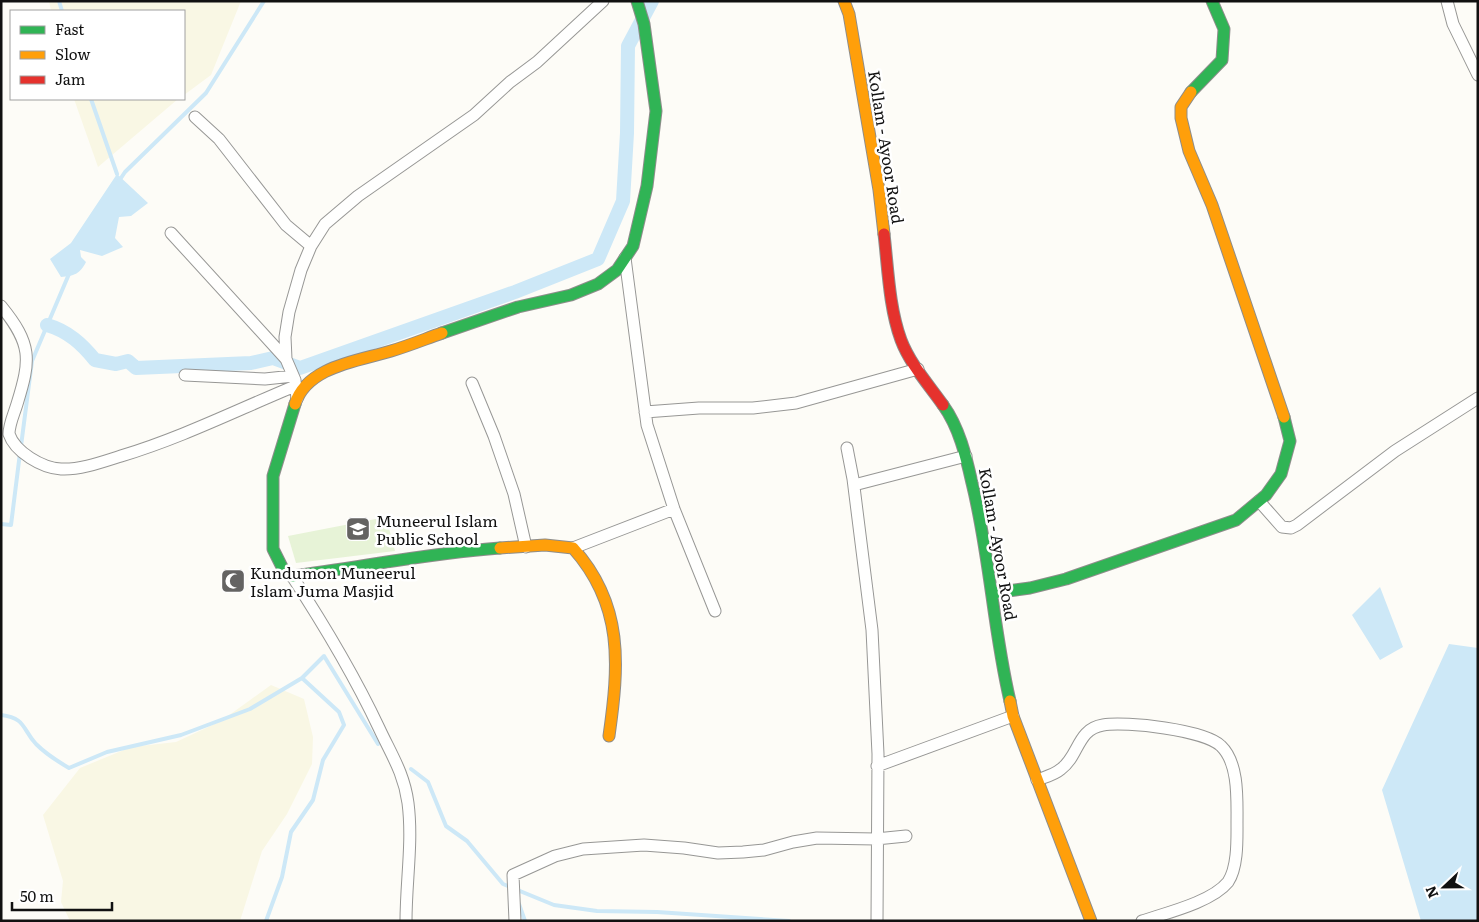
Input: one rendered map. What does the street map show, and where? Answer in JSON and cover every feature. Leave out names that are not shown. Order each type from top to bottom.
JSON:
[{"type":"street","points":[[297,399],[285,337],[288,312],[311,246],[325,224],[341,209],[474,114],[510,82],[537,62],[603,1]]},
{"type":"street","points":[[406,921],[406,892],[411,841],[408,801],[398,763],[366,698],[330,635],[292,576],[286,573],[280,565],[273,549],[271,504],[273,476],[297,399],[310,383],[323,374],[352,360],[389,352],[518,307],[571,295],[598,284],[617,270],[633,246],[641,217],[656,112],[642,19],[636,1]]},
{"type":"street","name":"Kollam - Ayoor Road","points":[[844,1],[849,14],[880,190],[894,316],[901,340],[918,369],[951,416],[966,456],[983,527],[1002,670],[1013,716],[1091,921]]},
{"type":"street","points":[[993,592],[1030,588],[1066,579],[1236,520],[1259,500],[1282,474],[1290,441],[1258,338],[1212,205],[1189,151],[1181,118],[1181,107],[1192,91],[1222,60],[1224,29],[1212,1]]},
{"type":"street","points":[[1446,1],[1454,24],[1478,75]]},
{"type":"street","points":[[195,117],[219,139],[286,225],[311,246]]},
{"type":"street","points":[[171,233],[290,370]]},
{"type":"street","points":[[625,258],[647,426],[674,509],[715,611]]},
{"type":"street","points":[[1,306],[24,340],[28,360],[25,378],[9,429],[10,438],[33,461],[42,465],[62,469],[101,462],[189,432],[290,370]]},
{"type":"street","points":[[645,412],[699,408],[753,408],[796,403],[918,369]]},
{"type":"street","points":[[186,376],[265,379],[290,370]]},
{"type":"street","points":[[472,383],[494,436],[514,494],[526,547]]},
{"type":"street","points":[[1259,500],[1274,520],[1282,527],[1290,528],[1297,525],[1395,451],[1478,398]]},
{"type":"street","points":[[847,448],[854,485],[872,630],[877,766],[877,921]]},
{"type":"street","points":[[854,485],[966,456]]},
{"type":"street","points":[[292,576],[364,567],[445,552],[545,545],[573,548],[674,509]]},
{"type":"street","points":[[573,548],[594,574],[617,642],[617,679],[609,736]]},
{"type":"street","points":[[877,766],[1013,716]]},
{"type":"street","points":[[1037,780],[1061,769],[1074,756],[1079,740],[1090,730],[1103,725],[1126,724],[1163,728],[1202,736],[1222,746],[1233,766],[1237,808],[1237,853],[1228,881],[1216,892],[1184,907],[1142,921]]},
{"type":"street","points":[[515,921],[513,875],[555,856],[583,849],[644,845],[718,853],[743,852],[764,850],[817,838],[876,839],[906,836]]},
{"type":"shaded area","points":[[49,1],[241,1],[211,75],[185,94],[185,10],[51,10]]},
{"type":"shaded area","points":[[74,100],[177,100],[98,167]]},
{"type":"shaded area","points":[[271,685],[304,699],[313,737],[312,764],[287,814],[262,851],[240,921],[70,921],[61,902],[63,881],[43,815],[80,768],[131,747],[176,742],[221,721]]},
{"type":"green space","points":[[386,517],[395,551],[296,563],[288,536]]},
{"type":"water","points":[[117,174],[148,203],[131,216],[119,217],[115,238],[123,247],[102,256],[80,250],[81,257],[86,262],[84,266],[76,274],[61,277],[50,259],[71,243]]},
{"type":"water","points":[[1380,587],[1403,647],[1380,660],[1352,615]]},
{"type":"water","points":[[1449,644],[1478,648],[1478,921],[1421,921],[1382,790]]},
{"type":"waterway","points":[[59,1],[62,10]]},
{"type":"waterway","points":[[119,181],[125,172],[206,93],[264,1]]},
{"type":"waterway","points":[[47,325],[62,331],[74,339],[95,360],[116,364],[128,361],[136,368],[251,363],[273,358],[300,368],[515,292],[598,259],[623,201],[627,133],[628,46],[652,1]]},
{"type":"waterway","points":[[91,100],[117,174]]},
{"type":"waterway","points":[[21,446],[32,361],[69,274]]},
{"type":"waterway","points":[[1,524],[11,525],[20,453]]},
{"type":"waterway","points":[[1,715],[9,716],[23,725],[40,748],[69,768],[107,752],[181,735],[250,709],[302,678],[324,656],[378,744]]},
{"type":"waterway","points":[[266,921],[282,877],[291,832],[313,800],[323,760],[344,725],[339,712],[302,678]]},
{"type":"waterway","points":[[411,769],[428,782],[446,826],[467,841],[503,884],[554,905],[597,911],[657,912],[789,921]]},
{"type":"waterway","points":[[519,904],[525,921]]},
{"type":"traffic: fast","points":[[442,333],[518,307],[571,295],[598,284],[617,270],[633,246],[647,186],[656,111],[644,24],[637,1]]},
{"type":"traffic: fast","points":[[1191,92],[1222,60],[1224,29],[1212,1]]},
{"type":"traffic: fast","points":[[295,404],[273,476],[273,549],[285,573],[292,576],[500,548]]},
{"type":"traffic: fast","points":[[943,405],[958,432],[972,483],[983,537],[999,647],[1010,701]]},
{"type":"traffic: fast","points":[[993,593],[1030,588],[1066,579],[1236,520],[1266,495],[1281,474],[1290,441],[1284,417]]},
{"type":"traffic: slow","points":[[844,1],[849,14],[879,190],[884,234]]},
{"type":"traffic: slow","points":[[1191,92],[1181,107],[1181,118],[1189,151],[1212,205],[1284,417]]},
{"type":"traffic: slow","points":[[295,404],[301,391],[322,373],[350,362],[397,349],[442,333]]},
{"type":"traffic: slow","points":[[500,548],[545,545],[573,548],[590,570],[602,591],[614,637],[615,685],[609,736]]},
{"type":"traffic: slow","points":[[1010,701],[1013,716],[1091,921]]},
{"type":"traffic: jam","points":[[884,234],[891,301],[901,340],[915,366],[943,405]]},
{"type":"place","name":"Muneerul Islam Public School","points":[[358,529]]},
{"type":"place","name":"Kundumon Muneerul Islam Juma Masjid","points":[[233,581]]}]
